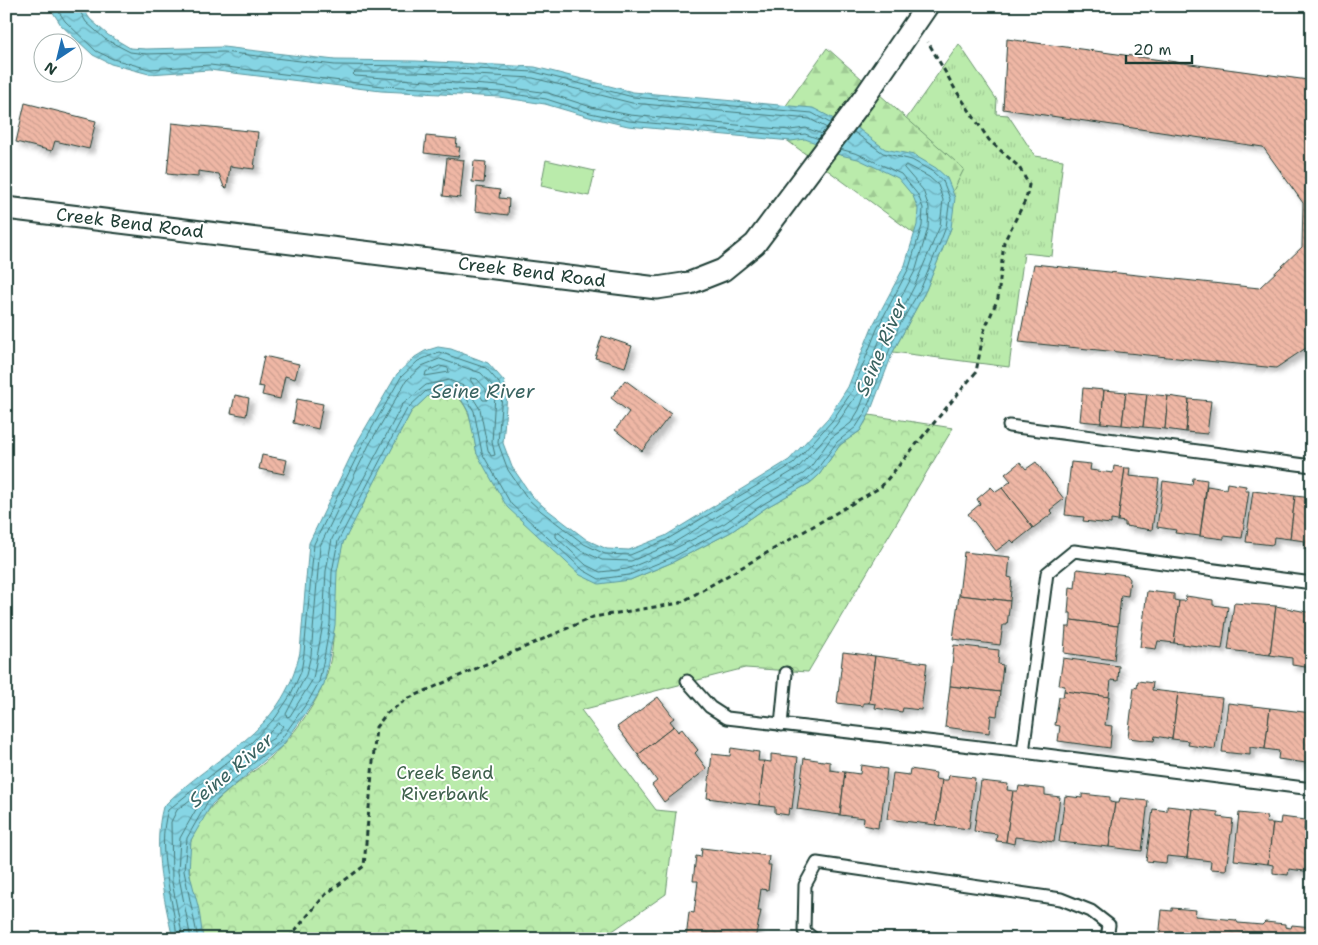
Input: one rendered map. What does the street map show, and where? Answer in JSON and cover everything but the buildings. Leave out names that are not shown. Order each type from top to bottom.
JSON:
[{"type":"street","name":"Creek Bend Road","points":[[6,208],[657,288],[690,283],[723,270],[755,244],[864,98],[927,6]]},
{"type":"lane","points":[[1009,426],[1312,466]]},
{"type":"lane","points":[[1023,752],[1047,573],[1074,551],[1312,583]]},
{"type":"lane","points":[[781,725],[786,673]]},
{"type":"lane","points":[[687,681],[710,707],[727,718],[1023,752],[1312,789]]},
{"type":"lane","points":[[814,939],[804,931],[805,885],[816,863],[1061,899],[1091,911],[1109,925],[1108,939]]},
{"type":"path","points":[[292,939],[292,934],[326,894],[364,866],[376,728],[387,713],[406,699],[593,617],[680,603],[797,536],[881,487],[976,372],[984,331],[998,298],[1004,242],[1026,199],[1028,185],[1020,167],[989,140],[955,89],[923,33],[914,26]]},
{"type":"green space","points":[[959,44],[997,100],[996,114],[1008,115],[1035,156],[1063,160],[1052,256],[1024,253],[1009,367],[893,352],[926,290],[951,228],[885,149]]},
{"type":"green space","points":[[827,48],[964,169],[927,243],[770,128]]},
{"type":"green space","points":[[546,160],[595,171],[589,196],[541,186]]},
{"type":"green space","name":"Creek Bend Riverbank","points":[[449,391],[457,396],[467,410],[477,454],[630,580],[673,562],[731,532],[767,507],[810,483],[819,475],[840,445],[860,431],[869,415],[953,428],[808,672],[745,668],[581,710],[656,810],[676,812],[666,894],[601,939],[203,939],[190,874],[189,848],[192,838],[210,808],[233,787],[259,768],[283,745],[315,701],[329,668],[338,560],[345,538],[411,412],[428,396]]},
{"type":"water","name":"Seine River","points":[[49,6],[81,6],[90,19],[108,35],[130,48],[223,47],[335,60],[416,61],[535,67],[633,92],[813,108],[834,119],[856,127],[885,149],[914,155],[936,168],[947,178],[955,198],[951,228],[946,241],[926,290],[893,352],[869,415],[860,431],[840,445],[819,475],[810,483],[767,507],[731,532],[673,562],[630,580],[599,584],[580,575],[507,507],[477,454],[469,413],[460,397],[449,391],[428,396],[411,412],[343,543],[337,572],[335,625],[324,684],[283,745],[212,804],[191,840],[189,871],[199,910],[203,939],[173,939],[160,873],[159,839],[163,807],[183,788],[244,741],[262,724],[278,704],[291,681],[300,652],[309,543],[359,439],[397,374],[415,357],[425,351],[438,347],[451,349],[488,363],[504,381],[507,394],[503,443],[512,467],[532,496],[587,540],[607,549],[629,550],[665,536],[789,460],[828,418],[848,387],[872,327],[905,265],[917,225],[918,209],[913,196],[898,178],[858,159],[836,154],[805,139],[791,141],[628,126],[545,104],[499,97],[381,91],[209,70],[149,74],[111,64],[93,55],[82,45],[82,32],[68,32],[61,25]]}]
